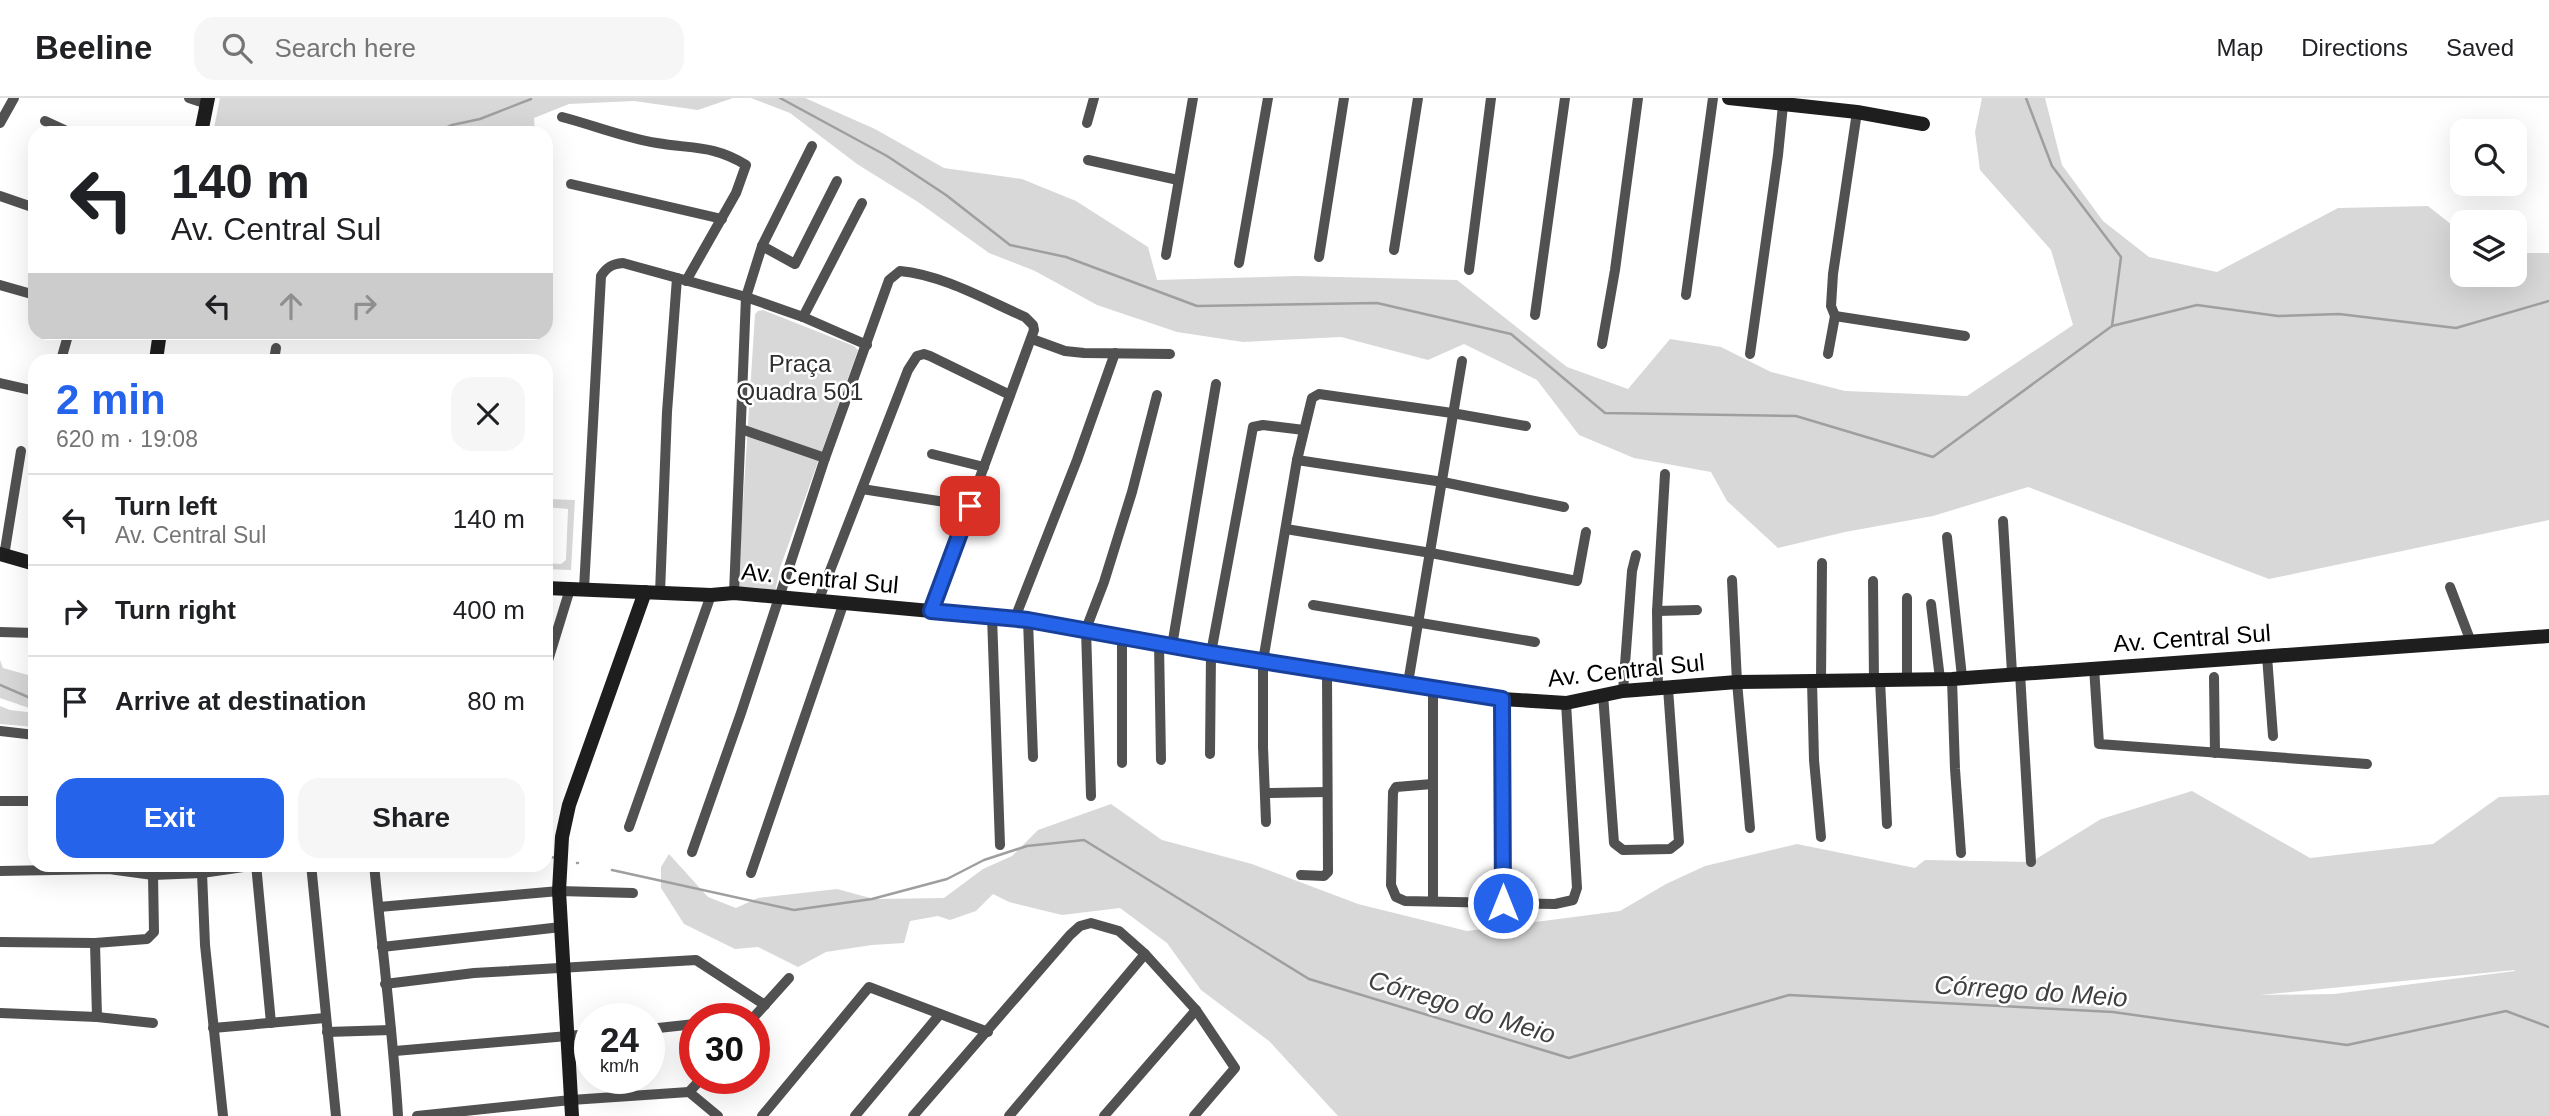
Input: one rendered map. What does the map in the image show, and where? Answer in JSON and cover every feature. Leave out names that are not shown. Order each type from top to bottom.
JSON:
[{"type":"street","points":[[0,122],[14,98]]},
{"type":"street","points":[[189,98],[208,101],[203,126]]},
{"type":"street","points":[[1087,123],[1094,98]]},
{"type":"street","points":[[1166,255],[1193,98]]},
{"type":"street","points":[[1239,263],[1268,98]]},
{"type":"street","points":[[1319,257],[1344,98]]},
{"type":"street","points":[[1394,250],[1418,98]]},
{"type":"street","points":[[1469,270],[1490,98]]},
{"type":"street","points":[[1535,315],[1565,98]]},
{"type":"street","points":[[1602,344],[1615,270],[1638,98]]},
{"type":"street","points":[[1686,295],[1713,98]]},
{"type":"street","points":[[1729,98],[1767,100],[1783,105],[1840,104],[1857,112],[1923,124]]},
{"type":"street","points":[[1750,354],[1783,105]]},
{"type":"street","points":[[1828,354],[1835,316],[1831,306],[1833,274],[1857,112]]},
{"type":"street","points":[[562,117],[656,143],[728,154],[746,165],[736,193],[722,219],[681,279],[652,592],[569,805],[563,833],[559,891],[572,1116]]},
{"type":"street","points":[[45,121],[56,126]]},
{"type":"street","points":[[734,593],[746,297],[762,246],[812,146]]},
{"type":"street","points":[[1088,160],[1178,180]]},
{"type":"street","points":[[762,246],[795,264],[836,181]]},
{"type":"street","points":[[571,184],[722,219]]},
{"type":"street","points":[[0,196],[28,206]]},
{"type":"street","points":[[803,317],[862,203]]},
{"type":"street","points":[[553,649],[577,589],[601,276],[610,266],[623,263],[746,297],[803,317],[867,345]]},
{"type":"street","points":[[692,852],[825,458],[889,280],[900,271],[915,272],[954,286],[1025,317],[1033,325],[1032,339],[931,611]]},
{"type":"street","points":[[0,285],[28,293]]},
{"type":"street","points":[[1835,316],[1965,336]]},
{"type":"street","points":[[1032,339],[1065,351],[1170,354]]},
{"type":"street","points":[[275,354],[276,348]]},
{"type":"street","points":[[1033,757],[1022,619],[1115,354]]},
{"type":"street","points":[[819,599],[908,370],[917,356],[930,356],[1010,396]]},
{"type":"street","points":[[1408,683],[1462,361]]},
{"type":"street","points":[[0,383],[28,389]]},
{"type":"street","points":[[1161,760],[1166,644],[1216,384]]},
{"type":"street","points":[[1266,822],[1264,661],[1297,460],[1314,396],[1319,394],[1525,426]]},
{"type":"street","points":[[1091,796],[1086,629],[1104,582],[1132,492],[1157,395]]},
{"type":"street","points":[[1210,754],[1211,653],[1253,427],[1263,425],[1304,430]]},
{"type":"street","points":[[741,429],[825,458]]},
{"type":"street","points":[[21,451],[2,555],[28,562]]},
{"type":"street","points":[[932,454],[984,467]]},
{"type":"street","points":[[1297,460],[1443,482],[1564,507]]},
{"type":"street","points":[[1602,694],[1614,843],[1623,850],[1670,849],[1679,842],[1657,611],[1665,474]]},
{"type":"street","points":[[862,489],[970,506]]},
{"type":"street","points":[[2003,521],[2031,862]]},
{"type":"street","points":[[1286,529],[1577,581],[1586,532]]},
{"type":"street","points":[[1947,537],[1955,783],[1961,853]]},
{"type":"street","points":[[1623,691],[1636,555]]},
{"type":"street","points":[[1821,837],[1814,760],[1822,563]]},
{"type":"street","points":[[1732,580],[1737,682],[1750,828]]},
{"type":"street","points":[[1873,581],[1887,824]]},
{"type":"street","points":[[2450,587],[2470,642]]},
{"type":"street","name":"Av. Central Sul","points":[[553,588],[712,595],[734,593],[1022,619],[1433,689],[1502,699],[1566,703],[1623,691],[1737,682],[1907,681],[2549,636]]},
{"type":"street","points":[[629,827],[712,595]]},
{"type":"street","points":[[1907,598],[1907,681]]},
{"type":"street","points":[[751,873],[844,602]]},
{"type":"street","points":[[1931,604],[1952,678]]},
{"type":"street","points":[[1313,605],[1535,642]]},
{"type":"street","points":[[1657,611],[1697,610]]},
{"type":"street","points":[[992,616],[1000,845]]},
{"type":"street","points":[[0,632],[28,633]]},
{"type":"street","points":[[1122,637],[1122,763]]},
{"type":"street","points":[[2267,656],[2273,736]]},
{"type":"street","points":[[2094,667],[2099,744],[2367,764]]},
{"type":"street","points":[[1301,875],[1324,876],[1328,872],[1328,672]]},
{"type":"street","points":[[2214,677],[2216,753]]},
{"type":"street","points":[[1433,689],[1433,900]]},
{"type":"street","points":[[1502,699],[1503,903]]},
{"type":"street","points":[[1432,784],[1394,789],[1391,800],[1391,886],[1393,893],[1400,900],[1568,903],[1575,895],[1566,703]]},
{"type":"street","points":[[0,731],[28,734]]},
{"type":"street","points":[[1265,793],[1327,792]]},
{"type":"street","points":[[0,801],[28,801]]},
{"type":"street","points":[[0,871],[28,870]]},
{"type":"street","points":[[135,872],[209,872]]},
{"type":"street","points":[[260,872],[271,1023]]},
{"type":"street","points":[[312,872],[336,1116]]},
{"type":"street","points":[[375,872],[394,1051],[398,1116]]},
{"type":"street","points":[[202,873],[205,945],[223,1116]]},
{"type":"street","points":[[0,942],[95,943],[141,940],[150,936],[154,932],[153,874]]},
{"type":"street","points":[[379,907],[559,891],[633,893]]},
{"type":"street","points":[[914,1116],[1080,926],[1091,923],[1119,930],[1145,954],[1196,1010],[1235,1068],[1194,1116]]},
{"type":"street","points":[[382,947],[561,927]]},
{"type":"street","points":[[95,943],[97,1017]]},
{"type":"street","points":[[1009,1116],[1145,954]]},
{"type":"street","points":[[385,984],[474,973],[696,960],[703,962],[762,1003]]},
{"type":"street","points":[[767,1003],[789,978]]},
{"type":"street","points":[[762,1116],[869,987],[988,1032]]},
{"type":"street","points":[[1104,1116],[1196,1010]]},
{"type":"street","points":[[0,1013],[97,1017],[153,1023]]},
{"type":"street","points":[[855,1116],[940,1014]]},
{"type":"street","points":[[213,1028],[325,1018]]},
{"type":"street","points":[[327,1032],[391,1030]]},
{"type":"street","points":[[394,1051],[574,1036]]},
{"type":"street","points":[[417,1116],[571,1100],[679,1093]]},
{"type":"street","points":[[692,1094],[718,1116]]},
{"type":"green space","points":[[220,98],[733,98],[698,110],[634,101],[569,104],[534,118],[535,126],[214,126]]},
{"type":"green space","points":[[751,98],[805,98],[875,129],[944,168],[1022,179],[1076,201],[1148,247],[1157,280],[1297,276],[1457,280],[1567,367],[1628,389],[1670,339],[1721,347],[1771,372],[1845,391],[1967,396],[2073,325],[2051,250],[1980,170],[1975,132],[1982,98],[2045,98],[2062,165],[2103,221],[2149,257],[2217,272],[2338,208],[2428,206],[2450,223],[2450,287],[2527,287],[2527,253],[2549,253],[2549,520],[2269,579],[2028,487],[1933,516],[1845,532],[1778,548],[1727,501],[1711,472],[1634,458],[1579,435],[1537,380],[1464,344],[1428,360],[1341,337],[1243,342],[1177,332],[1097,305],[1035,271],[989,253],[918,202],[857,164],[790,113]]},
{"type":"green space","name":"Praça Quadra 501","points":[[763,310],[854,346],[858,350],[780,568],[775,592],[740,590],[738,582],[755,314]]},
{"type":"green space","points":[[553,499],[575,500],[571,570],[553,569],[553,563],[561,564],[566,560],[568,509],[553,508]]},
{"type":"green space","points":[[0,660],[3,668],[28,675],[28,708],[0,698]]},
{"type":"green space","points":[[0,706],[28,712],[28,726],[0,724]]},
{"type":"green space","points":[[2192,791],[2310,858],[2433,844],[2499,797],[2549,795],[2549,1116],[1338,1116],[1269,1041],[1201,990],[1167,943],[1120,908],[1062,915],[1009,902],[993,894],[976,911],[950,920],[938,916],[910,921],[904,943],[826,952],[798,967],[758,947],[735,949],[684,924],[661,888],[661,867],[669,854],[708,897],[736,908],[758,898],[837,889],[874,899],[944,898],[983,869],[1012,856],[1038,830],[1111,804],[1162,840],[1252,864],[1358,904],[1467,931],[1620,911],[1666,884],[1705,866],[1797,844],[1915,868],[1925,860],[2031,862],[2101,819]],"holes":[[[2515,970],[2515,971],[2334,994],[2260,995]]]},
{"type":"waterway","points":[[780,98],[887,156],[946,195],[1010,245],[1066,257],[1197,306],[1377,303],[1511,334],[1605,413],[1796,416],[1933,457],[2112,326],[2197,305],[2278,316],[2339,314],[2456,328],[2549,301]]},
{"type":"waterway","points":[[2026,98],[2052,166],[2121,257],[2112,326]]},
{"type":"waterway","points":[[450,126],[480,119],[531,99]]},
{"type":"waterway","name":"Córrego do Meio","points":[[0,685],[28,697]]},
{"type":"waterway","name":"Córrego do Meio","points":[[612,870],[794,910],[872,899],[947,879],[984,860],[1027,846],[1084,840],[1309,979],[1569,1058],[1789,995],[2113,1012],[2347,1045],[2506,1011],[2549,1027]]},
{"type":"route","points":[[970,506],[931,611],[1028,620],[1211,653],[1502,699],[1503,903]]}]
